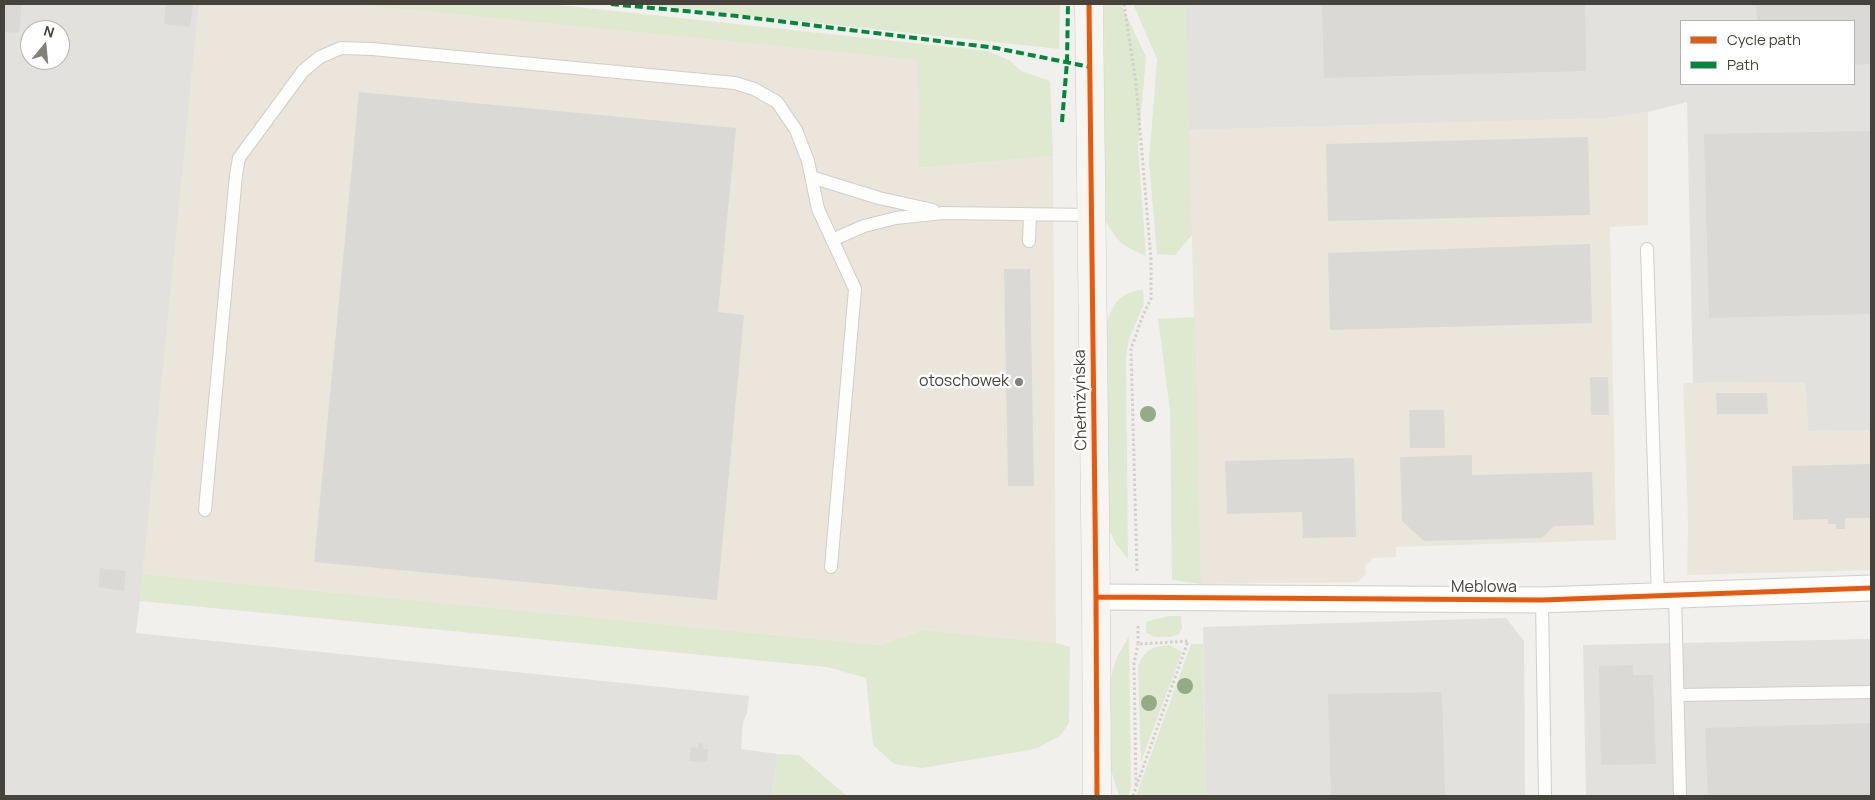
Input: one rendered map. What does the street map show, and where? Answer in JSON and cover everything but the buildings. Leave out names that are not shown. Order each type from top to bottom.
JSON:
[{"type":"street","name":"Chełmżyńska","points":[[1089,4],[1097,796]]},
{"type":"street","name":"Meblowa","points":[[1096,597],[1542,600],[1871,588]]},
{"type":"lane","points":[[205,510],[239,158],[303,71],[320,57],[341,48],[372,49],[734,83],[754,89],[777,102],[796,130],[808,161],[818,209],[855,289],[831,567]]},
{"type":"lane","points":[[811,177],[879,198],[943,213]]},
{"type":"lane","points":[[832,240],[864,226],[896,218],[943,213],[1091,215]]},
{"type":"lane","points":[[1029,241],[1030,215]]},
{"type":"lane","points":[[1646,249],[1666,595],[1678,695],[1680,796]]},
{"type":"lane","points":[[1542,600],[1546,796]]},
{"type":"lane","points":[[1678,695],[1871,692]]},
{"type":"path","points":[[1124,4],[1136,83],[1151,259],[1151,299],[1131,349],[1138,644],[1134,663],[1136,788]]},
{"type":"path","points":[[1132,796],[1188,641],[1138,644]]},
{"type":"shaded area","points":[[4,4],[199,4],[136,633],[749,696],[747,713],[743,722],[741,749],[778,754],[772,796],[4,796]]},
{"type":"shaded area","points":[[199,4],[350,4],[918,60],[920,168],[1053,156],[1056,643],[923,630],[880,645],[142,574]]},
{"type":"shaded area","points":[[1175,4],[1871,4],[1871,430],[1808,431],[1805,382],[1693,383],[1687,102],[1648,112],[1607,118],[1189,130],[1179,132]]},
{"type":"shaded area","points":[[1648,112],[1648,225],[1610,227],[1616,540],[1396,547],[1396,557],[1374,558],[1365,566],[1366,574],[1358,582],[1201,584],[1189,130],[1607,118]]},
{"type":"shaded area","points":[[1805,382],[1808,431],[1871,430],[1871,570],[1687,575],[1688,523],[1683,383]]},
{"type":"shaded area","points":[[1506,618],[1524,641],[1525,796],[1206,796],[1203,627]]},
{"type":"shaded area","points":[[1871,639],[1871,796],[1586,796],[1583,645]]},
{"type":"green space","points":[[350,4],[549,4],[988,51],[1009,60],[1021,71],[1050,81],[1053,156],[919,168],[917,60]]},
{"type":"green space","points":[[641,4],[1060,4],[1059,49]]},
{"type":"green space","points":[[1104,4],[1121,4],[1146,57],[1138,147],[1146,256],[1121,242],[1105,219]]},
{"type":"green space","points":[[1133,4],[1186,4],[1192,235],[1175,255],[1157,254],[1149,162],[1157,59]]},
{"type":"green space","points":[[1143,289],[1144,304],[1129,339],[1126,358],[1128,559],[1116,544],[1108,528],[1107,322],[1119,299],[1129,293]]},
{"type":"green space","points":[[1195,317],[1201,584],[1172,580],[1170,410],[1158,319]]},
{"type":"green space","points":[[142,574],[880,645],[923,630],[1056,643],[1070,647],[1069,723],[1060,736],[1035,749],[922,768],[894,764],[873,745],[866,678],[827,667],[140,601]]},
{"type":"green space","points":[[1169,616],[1181,616],[1182,629],[1179,634],[1171,637],[1154,637],[1146,632],[1146,622]]},
{"type":"green space","points":[[1129,636],[1131,788],[1128,796],[1119,796],[1111,770],[1111,676],[1117,657]]},
{"type":"green space","points":[[1191,644],[1203,644],[1206,796],[1136,796]]},
{"type":"green space","points":[[1169,645],[1182,652],[1141,762],[1138,666],[1147,652]]},
{"type":"green space","points":[[778,754],[799,755],[847,796],[772,796]]},
{"type":"marked path","points":[[611,4],[737,16],[996,48],[1090,67]]},
{"type":"marked path","points":[[1062,122],[1067,62],[1068,4]]},
{"type":"cycle path","points":[[1089,4],[1097,796]]},
{"type":"cycle path","points":[[1096,597],[1542,600],[1871,588]]},
{"type":"place","name":"otoschowek","points":[[1019,382]]}]
